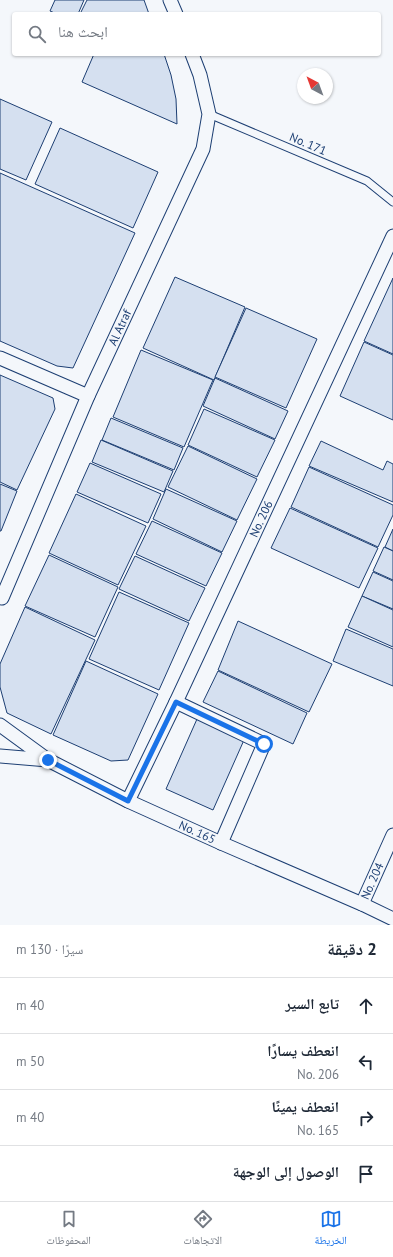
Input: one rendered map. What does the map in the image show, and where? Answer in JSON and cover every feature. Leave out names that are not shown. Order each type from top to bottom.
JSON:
[{"type":"street","points":[[170,0],[175,12]]},
{"type":"street","name":"Al Atraf","points":[[1,601],[88,396],[204,149],[209,114],[200,75],[193,56]]},
{"type":"street","name":"No. 206","points":[[128,801],[176,702],[393,236]]},
{"type":"street","points":[[0,358],[88,396]]},
{"type":"street","points":[[176,702],[264,744],[221,844]]},
{"type":"street","points":[[0,725],[48,760]]},
{"type":"street","name":"No. 165","points":[[0,756],[48,760],[128,801],[221,844],[362,904],[393,919]]},
{"type":"street","name":"No. 204","points":[[362,904],[393,835]]},
{"type":"lane","name":"No. 171","points":[[209,114],[367,181],[393,202]]},
{"type":"building","points":[[55,0],[84,0],[79,12],[50,11]]},
{"type":"building","points":[[87,0],[144,0],[148,12],[81,12]]},
{"type":"building","points":[[93,56],[165,56],[171,75],[176,99],[177,124],[82,82]]},
{"type":"building","points":[[0,99],[52,122],[26,180],[0,169]]},
{"type":"building","points":[[60,128],[158,172],[133,228],[35,184]]},
{"type":"building","points":[[0,173],[135,233],[73,368],[57,366],[0,341]]},
{"type":"building","points":[[175,277],[245,307],[214,380],[143,348]]},
{"type":"building","points":[[393,278],[393,354],[364,341]]},
{"type":"building","points":[[246,308],[317,339],[286,408],[215,377]]},
{"type":"building","points":[[364,342],[393,355],[393,420],[340,396]]},
{"type":"building","points":[[141,350],[213,380],[184,447],[113,417]]},
{"type":"building","points":[[0,375],[53,398],[55,409],[17,490],[0,482]]},
{"type":"building","points":[[215,378],[288,411],[275,439],[203,406]]},
{"type":"building","points":[[204,409],[275,440],[257,477],[188,445]]},
{"type":"building","points":[[111,418],[183,448],[174,470],[102,440]]},
{"type":"building","points":[[101,440],[173,471],[164,492],[92,462]]},
{"type":"building","points":[[321,441],[383,470],[387,461],[393,464],[393,502],[309,466]]},
{"type":"building","points":[[188,446],[257,479],[237,520],[168,487]]},
{"type":"building","points":[[90,463],[161,494],[148,523],[77,492]]},
{"type":"building","points":[[309,467],[393,505],[393,515],[378,547],[291,507]]},
{"type":"building","points":[[0,484],[17,491],[1,531],[0,531]]},
{"type":"building","points":[[166,489],[237,521],[222,552],[153,519]]},
{"type":"building","points":[[76,494],[146,526],[118,585],[49,553]]},
{"type":"building","points":[[290,508],[378,548],[359,588],[271,548]]},
{"type":"building","points":[[152,521],[222,553],[206,586],[136,554]]},
{"type":"building","points":[[393,529],[393,551],[385,547]]},
{"type":"building","points":[[384,547],[393,551],[393,580],[373,571]]},
{"type":"building","points":[[49,555],[118,587],[95,637],[25,606]]},
{"type":"building","points":[[135,556],[205,588],[189,621],[119,589]]},
{"type":"building","points":[[373,572],[393,581],[393,609],[362,596]]},
{"type":"building","points":[[119,592],[189,623],[159,690],[89,659]]},
{"type":"building","points":[[362,596],[393,610],[393,647],[348,627]]},
{"type":"building","points":[[25,607],[95,640],[51,734],[7,713],[0,687],[0,664]]},
{"type":"building","points":[[238,621],[332,664],[309,712],[218,670]]},
{"type":"building","points":[[346,629],[393,649],[393,686],[333,661]]},
{"type":"building","points":[[86,661],[158,694],[128,760],[111,761],[53,735]]},
{"type":"building","points":[[218,671],[307,713],[293,744],[203,702]]},
{"type":"building","points":[[197,719],[244,740],[213,810],[166,789]]},
{"type":"route","points":[[48,760],[128,801],[176,702],[264,744]]}]
